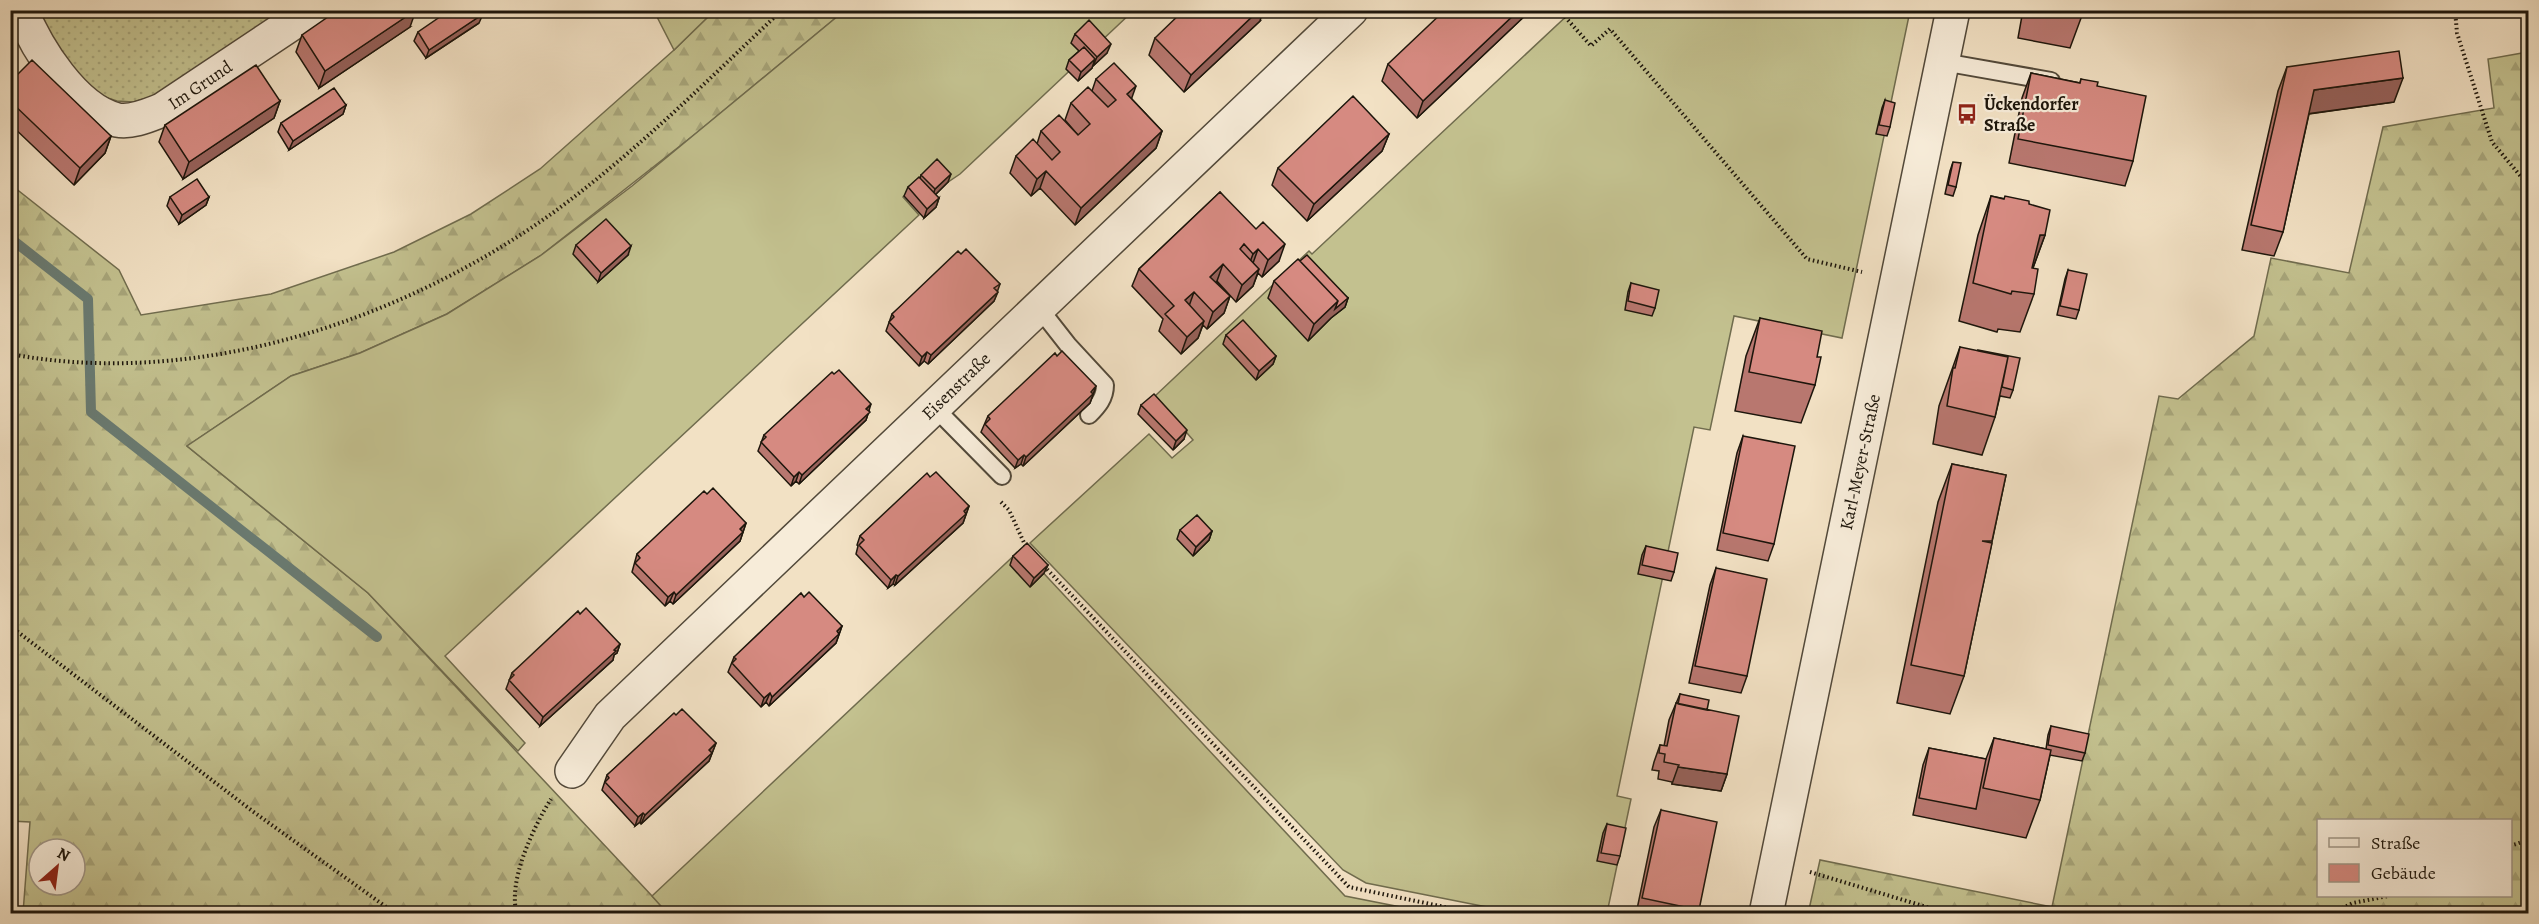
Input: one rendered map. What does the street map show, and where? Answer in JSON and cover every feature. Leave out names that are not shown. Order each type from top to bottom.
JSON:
[{"type":"street","name":"Im Grund","points":[[21,10],[49,61],[86,106],[119,120],[135,119],[162,110],[312,10]]},
{"type":"street","name":"Eisenstraße","points":[[572,771],[610,716],[1351,10]]},
{"type":"street","name":"Karl-Meyer-Straße","points":[[1766,914],[1953,10]]},
{"type":"lane","points":[[1942,62],[2009,72],[2065,84]]},
{"type":"lane","points":[[1039,308],[1068,345],[1105,385],[1105,392],[1099,405],[1089,415]]},
{"type":"lane","points":[[934,407],[1002,476]]},
{"type":"path","points":[[10,354],[66,361],[116,361],[203,356],[290,339],[373,311],[452,275],[523,233],[651,134],[782,10]]},
{"type":"path","points":[[1559,10],[1591,46],[1610,29],[1807,259],[1898,281]]},
{"type":"path","points":[[2455,10],[2457,33],[2492,142],[2529,185]]},
{"type":"path","points":[[993,494],[1009,510],[1026,547],[1034,555]]},
{"type":"path","points":[[1042,564],[1349,887],[1478,914]]},
{"type":"path","points":[[10,626],[255,813],[396,914]]},
{"type":"path","points":[[517,914],[514,894],[523,859],[545,808],[572,771]]},
{"type":"path","points":[[2512,846],[2529,840]]},
{"type":"path","points":[[1777,862],[1950,914]]},
{"type":"path","points":[[2330,914],[2353,903],[2383,897]]},
{"type":"green space","points":[[36,11],[289,11],[161,94],[133,102],[117,101],[98,95],[81,83]]},
{"type":"green space","points":[[654,11],[714,11],[674,50]]},
{"type":"green space","points":[[714,11],[844,11],[699,131],[540,256],[447,314],[360,353],[291,376],[187,446],[368,593],[668,913],[23,913],[27,861],[27,897],[87,897],[87,837],[29,837],[30,822],[10,821],[10,184],[119,270],[141,315],[271,294],[394,252],[471,214],[540,169],[674,50]]},
{"type":"green space","points":[[844,11],[1133,11],[960,174],[948,182],[932,167],[903,197],[919,215],[445,656],[525,743],[518,751],[368,593],[187,446],[291,376],[360,353],[447,314],[540,256],[632,186]]},
{"type":"green space","points":[[1572,11],[1910,11],[1842,338],[1734,316],[1710,430],[1694,427],[1617,796],[1631,799],[1607,913],[1517,913],[1366,883],[1343,870],[1030,543],[1149,434],[1172,458],[1193,440],[1155,396],[1309,251],[1312,254]]},
{"type":"green space","points":[[2528,52],[2528,913],[1808,914],[1820,860],[2052,907],[2159,396],[2178,399],[2254,336],[2271,258],[2349,273],[2383,127],[2494,108],[2488,59]]},
{"type":"green space","points":[[1021,549],[1345,896],[1431,913],[668,914],[652,896]]},
{"type":"building","points":[[338,10],[416,10],[325,71],[302,35]]},
{"type":"building","points":[[450,10],[480,10],[483,14],[429,50],[418,32]]},
{"type":"building","points":[[1184,10],[1259,10],[1191,75],[1155,38]]},
{"type":"building","points":[[1445,10],[1519,10],[1423,101],[1388,64]]},
{"type":"building","points":[[1089,20],[1111,44],[1097,57],[1075,34]]},
{"type":"building","points":[[1084,47],[1095,59],[1081,72],[1069,60]]},
{"type":"building","points":[[2399,51],[2403,78],[2314,90],[2283,232],[2251,225],[2287,67]]},
{"type":"building","points":[[32,60],[111,136],[80,168],[10,101],[10,82]]},
{"type":"building","points":[[1114,63],[1136,86],[1127,94],[1162,131],[1081,208],[1046,171],[1037,179],[1016,156],[1033,139],[1052,160],[1060,152],[1041,131],[1059,115],[1078,135],[1090,124],[1071,103],[1088,87],[1108,107],[1116,100],[1096,79]]},
{"type":"building","points":[[256,65],[280,101],[189,162],[165,125]]},
{"type":"building","points":[[2031,73],[2080,83],[2081,79],[2098,82],[2097,86],[2146,96],[2133,161],[2018,139]]},
{"type":"building","points":[[334,88],[346,105],[293,141],[281,123]]},
{"type":"building","points":[[1353,96],[1389,134],[1314,204],[1278,168]]},
{"type":"building","points":[[1885,100],[1895,103],[1890,127],[1879,125]]},
{"type":"building","points":[[937,159],[951,174],[935,189],[921,175]]},
{"type":"building","points":[[1953,162],[1961,163],[1956,187],[1948,185]]},
{"type":"building","points":[[919,177],[939,198],[927,209],[908,187]]},
{"type":"building","points":[[197,179],[209,197],[182,215],[170,197]]},
{"type":"building","points":[[1220,192],[1256,229],[1263,222],[1285,244],[1268,260],[1258,249],[1253,254],[1244,244],[1240,249],[1259,269],[1242,285],[1223,264],[1210,277],[1230,296],[1213,312],[1194,292],[1185,300],[1204,321],[1187,337],[1165,314],[1174,306],[1139,269]]},
{"type":"building","points":[[1991,196],[2004,199],[2005,196],[2029,201],[2029,204],[2050,210],[2045,235],[2040,235],[2032,268],[2038,269],[2034,294],[2012,291],[2011,294],[1973,283]]},
{"type":"building","points":[[606,219],[631,246],[601,273],[576,245]]},
{"type":"building","points":[[966,249],[1000,284],[994,288],[998,292],[931,355],[927,352],[922,357],[889,322],[894,317],[892,314],[958,251],[961,254]]},
{"type":"building","points":[[1307,255],[1348,298],[1335,309],[1338,301],[1300,261]]},
{"type":"building","points":[[1298,259],[1338,301],[1314,324],[1274,281]]},
{"type":"building","points":[[2068,270],[2087,274],[2079,310],[2060,306]]},
{"type":"building","points":[[1631,283],[1659,290],[1655,308],[1628,301]]},
{"type":"building","points":[[1760,318],[1822,331],[1817,357],[1821,357],[1815,385],[1749,372]]},
{"type":"building","points":[[1243,320],[1276,356],[1259,371],[1226,335]]},
{"type":"building","points":[[1960,347],[2008,357],[1995,417],[1947,406],[1953,368],[1955,368]]},
{"type":"building","points":[[1978,350],[2020,358],[2013,390],[2002,387],[2008,357]]},
{"type":"building","points":[[1062,351],[1096,386],[1091,392],[1093,394],[1026,457],[1024,455],[1018,460],[985,424],[990,419],[988,416],[1055,353],[1057,356]]},
{"type":"building","points":[[839,370],[871,404],[866,409],[870,412],[802,475],[799,472],[794,477],[761,442],[766,437],[764,435],[832,372],[834,374]]},
{"type":"building","points":[[1154,394],[1187,430],[1176,441],[1141,405]]},
{"type":"building","points":[[1743,436],[1795,446],[1774,544],[1723,533]]},
{"type":"building","points":[[1952,464],[2006,475],[1992,541],[1982,541],[1992,543],[1964,676],[1911,665]]},
{"type":"building","points":[[936,472],[969,506],[964,511],[966,514],[891,580],[859,545],[864,540],[860,536],[927,473],[930,477]]},
{"type":"building","points":[[713,488],[746,523],[740,529],[743,532],[676,595],[674,592],[668,597],[635,563],[640,558],[637,554],[704,491],[707,494]]},
{"type":"building","points":[[1197,515],[1212,531],[1196,547],[1180,530]]},
{"type":"building","points":[[1027,543],[1048,565],[1034,578],[1013,556]]},
{"type":"building","points":[[1646,546],[1678,553],[1674,572],[1642,565]]},
{"type":"building","points":[[1716,568],[1767,579],[1747,676],[1695,666]]},
{"type":"building","points":[[809,592],[842,626],[837,631],[839,634],[772,697],[770,693],[764,698],[732,663],[736,659],[734,657],[801,593],[804,597]]},
{"type":"building","points":[[586,608],[620,644],[614,650],[616,651],[543,717],[509,680],[514,675],[512,673],[578,611],[580,614]]},
{"type":"building","points":[[1680,694],[1709,700],[1707,710],[1678,704]]},
{"type":"building","points":[[1676,703],[1739,716],[1727,774],[1678,767],[1679,765],[1664,762],[1665,754],[1659,753],[1660,745],[1667,746]]},
{"type":"building","points":[[682,709],[716,743],[709,750],[712,753],[645,815],[643,813],[638,817],[605,782],[609,778],[607,775],[674,713],[676,715]]},
{"type":"building","points":[[2051,726],[2089,734],[2085,753],[2048,745]]},
{"type":"building","points":[[1994,738],[2051,750],[2040,800],[1983,788]]},
{"type":"building","points":[[10,739],[15,740],[10,829]]},
{"type":"building","points":[[1929,748],[1986,759],[1976,809],[1919,798]]},
{"type":"building","points":[[1661,810],[1717,822],[1699,910],[1642,898]]},
{"type":"building","points":[[1607,824],[1626,828],[1620,856],[1601,853]]},
{"type":"waterway","points":[[10,238],[88,299],[91,412],[377,637]]},
{"type":"place","name":"Ückendorfer Straße","points":[[1967,114]]}]
